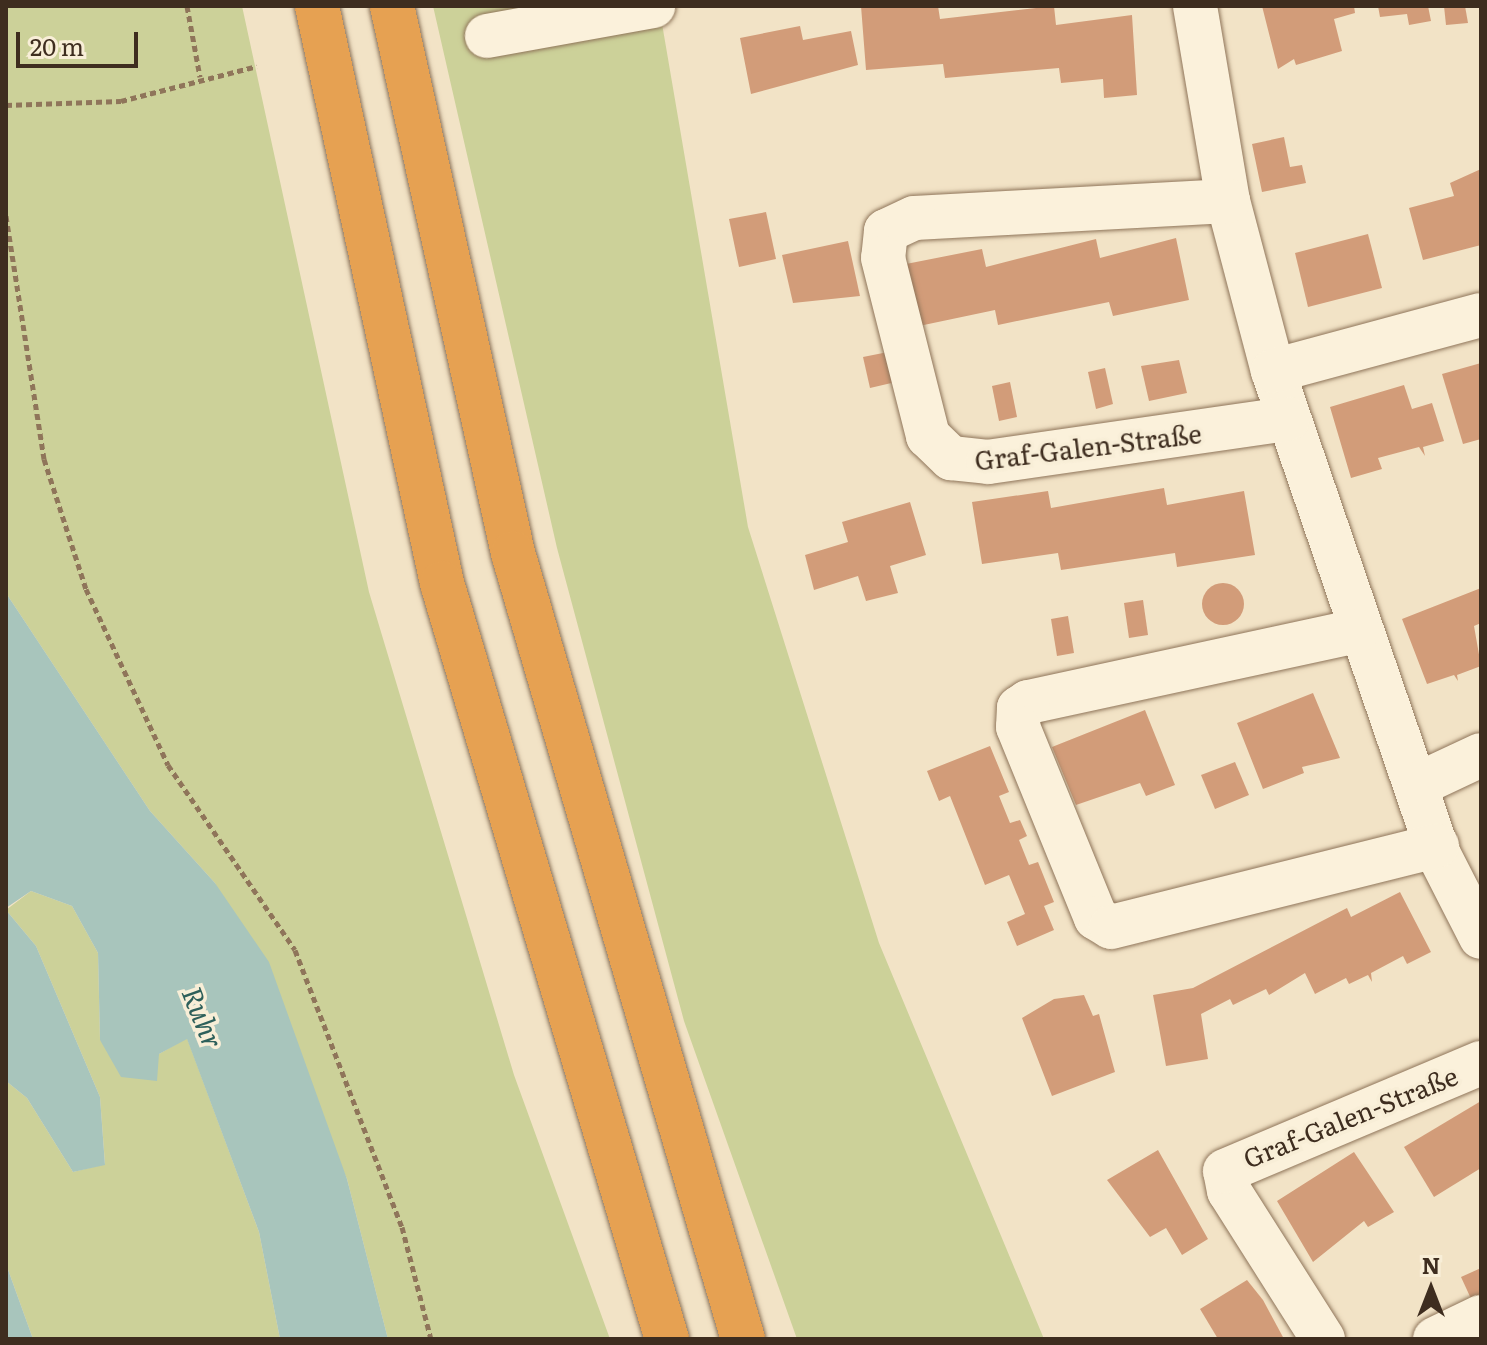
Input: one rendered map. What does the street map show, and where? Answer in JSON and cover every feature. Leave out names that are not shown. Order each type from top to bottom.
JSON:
[{"type":"highway","points":[[317,6],[442,583],[667,1339]]},
{"type":"highway","points":[[392,6],[513,553],[743,1339]]},
{"type":"street","points":[[487,36],[653,6]]},
{"type":"street","points":[[1195,6],[1228,201],[1273,371],[1357,631],[1419,784],[1437,846],[1481,937]]},
{"type":"street","name":"Graf-Galen-Straße","points":[[1228,201],[914,218],[886,231],[883,258],[928,436],[951,458],[988,462],[1288,419]]},
{"type":"street","points":[[1273,371],[1481,315]]},
{"type":"street","points":[[1357,631],[1028,702],[1019,708],[1018,727],[1096,918],[1111,927],[1437,846]]},
{"type":"street","points":[[1419,784],[1481,755]]},
{"type":"street","name":"Graf-Galen-Straße","points":[[1323,1339],[1229,1191],[1225,1171],[1481,1063]]},
{"type":"street","points":[[1435,1339],[1481,1317]]},
{"type":"path","points":[[187,6],[200,77]]},
{"type":"path","points":[[6,105],[121,101],[200,77],[257,66]]},
{"type":"path","points":[[6,216],[44,459],[86,589],[168,765],[295,950],[402,1227],[431,1339]]},
{"type":"green space","points":[[6,6],[242,6],[369,592],[514,1075],[610,1339],[388,1339],[347,1179],[215,883],[150,811],[6,593]]},
{"type":"green space","points":[[433,6],[659,6],[748,527],[879,943],[1044,1339],[797,1339],[684,1021],[557,548]]},
{"type":"green space","points":[[31,891],[72,906],[98,953],[100,1040],[159,1054],[187,1038],[259,1232],[280,1339],[33,1339],[6,1264],[6,1081],[27,1098],[73,1172],[105,1164],[100,1097],[36,946],[6,910]]},
{"type":"water","name":"Ruhr","points":[[6,593],[150,811],[215,883],[269,962],[347,1179],[388,1339],[280,1339],[259,1232],[187,1039],[159,1054],[157,1081],[121,1077],[100,1040],[98,953],[72,906],[31,891],[6,908]]},
{"type":"water","points":[[6,910],[36,946],[100,1097],[105,1165],[73,1172],[27,1098],[6,1081]]},
{"type":"water","points":[[6,1264],[33,1339],[6,1339]]},
{"type":"building","points":[[861,6],[938,6],[940,19],[1054,6],[1056,25],[1132,15],[1137,95],[1104,98],[1103,79],[1061,83],[1059,68],[945,78],[943,64],[866,70]]},
{"type":"building","points":[[1262,6],[1354,6],[1355,13],[1334,19],[1342,51],[1296,65],[1294,59],[1278,69]]},
{"type":"building","points":[[1378,6],[1428,6],[1431,21],[1409,25],[1407,14],[1380,17]]},
{"type":"building","points":[[1444,6],[1465,6],[1468,23],[1446,25]]},
{"type":"building","points":[[800,26],[803,40],[851,31],[858,65],[751,94],[740,38]]},
{"type":"building","points":[[1284,137],[1290,167],[1302,165],[1306,183],[1262,192],[1252,144]]},
{"type":"building","points":[[1481,169],[1481,245],[1423,260],[1409,208],[1454,196],[1450,183]]},
{"type":"building","points":[[766,212],[776,259],[739,267],[729,219]]},
{"type":"building","points":[[1368,234],[1382,288],[1308,307],[1295,253]]},
{"type":"building","points":[[1176,238],[1189,300],[1113,316],[1109,302],[998,325],[995,310],[919,326],[906,264],[982,249],[986,267],[1096,239],[1100,258]]},
{"type":"building","points":[[848,241],[860,296],[793,303],[782,255]]},
{"type":"building","points":[[893,351],[900,381],[870,388],[863,357]]},
{"type":"building","points":[[1179,360],[1187,393],[1149,401],[1141,366]]},
{"type":"building","points":[[1481,363],[1481,439],[1463,444],[1442,374]]},
{"type":"building","points":[[1105,368],[1113,404],[1096,409],[1088,372]]},
{"type":"building","points":[[1010,382],[1017,417],[999,421],[992,386]]},
{"type":"building","points":[[1404,385],[1412,409],[1432,403],[1444,441],[1423,447],[1425,456],[1419,447],[1378,458],[1382,469],[1351,478],[1330,407]]},
{"type":"building","points":[[1164,488],[1167,505],[1244,491],[1255,555],[1177,567],[1175,553],[1061,570],[1058,553],[982,564],[972,502],[1048,491],[1051,508]]},
{"type":"building","points":[[910,502],[926,555],[890,566],[898,593],[866,601],[858,576],[814,590],[805,555],[848,542],[842,522]]},
{"type":"building","points":[[1223,583],[1238,589],[1244,604],[1238,619],[1223,625],[1208,619],[1202,604],[1208,589]]},
{"type":"building","points":[[1481,588],[1481,623],[1474,626],[1481,666],[1457,675],[1458,681],[1454,675],[1427,684],[1402,619]]},
{"type":"building","points":[[1143,600],[1148,635],[1129,638],[1124,603]]},
{"type":"building","points":[[1068,616],[1074,653],[1057,656],[1051,619]]},
{"type":"building","points":[[1313,693],[1340,758],[1302,767],[1304,773],[1263,789],[1237,723]]},
{"type":"building","points":[[1145,710],[1175,785],[1146,796],[1140,783],[1076,805],[1052,747]]},
{"type":"building","points":[[990,746],[1009,792],[999,796],[1010,823],[1020,820],[1027,836],[1019,840],[1029,865],[1038,862],[1054,902],[1044,906],[1054,930],[1017,946],[1007,922],[1025,914],[1009,875],[985,885],[950,796],[939,801],[927,771]]},
{"type":"building","points":[[1235,762],[1249,795],[1215,809],[1201,775]]},
{"type":"building","points":[[1400,892],[1431,952],[1407,964],[1403,956],[1371,973],[1372,982],[1368,975],[1349,984],[1346,978],[1315,994],[1305,973],[1269,995],[1266,989],[1233,1005],[1230,999],[1201,1014],[1208,1059],[1166,1066],[1153,995],[1193,988],[1347,908],[1351,917]]},
{"type":"building","points":[[1084,995],[1093,1016],[1099,1014],[1115,1072],[1052,1096],[1022,1018],[1054,999]]},
{"type":"building","points":[[1481,1101],[1481,1168],[1434,1197],[1404,1147]]},
{"type":"building","points":[[1158,1150],[1208,1239],[1182,1255],[1166,1228],[1150,1237],[1107,1180]]},
{"type":"building","points":[[1354,1152],[1394,1212],[1368,1227],[1364,1221],[1313,1262],[1277,1201]]},
{"type":"building","points":[[1481,1268],[1481,1299],[1473,1303],[1461,1277]]},
{"type":"building","points":[[1247,1280],[1263,1300],[1284,1339],[1218,1339],[1200,1309]]}]
